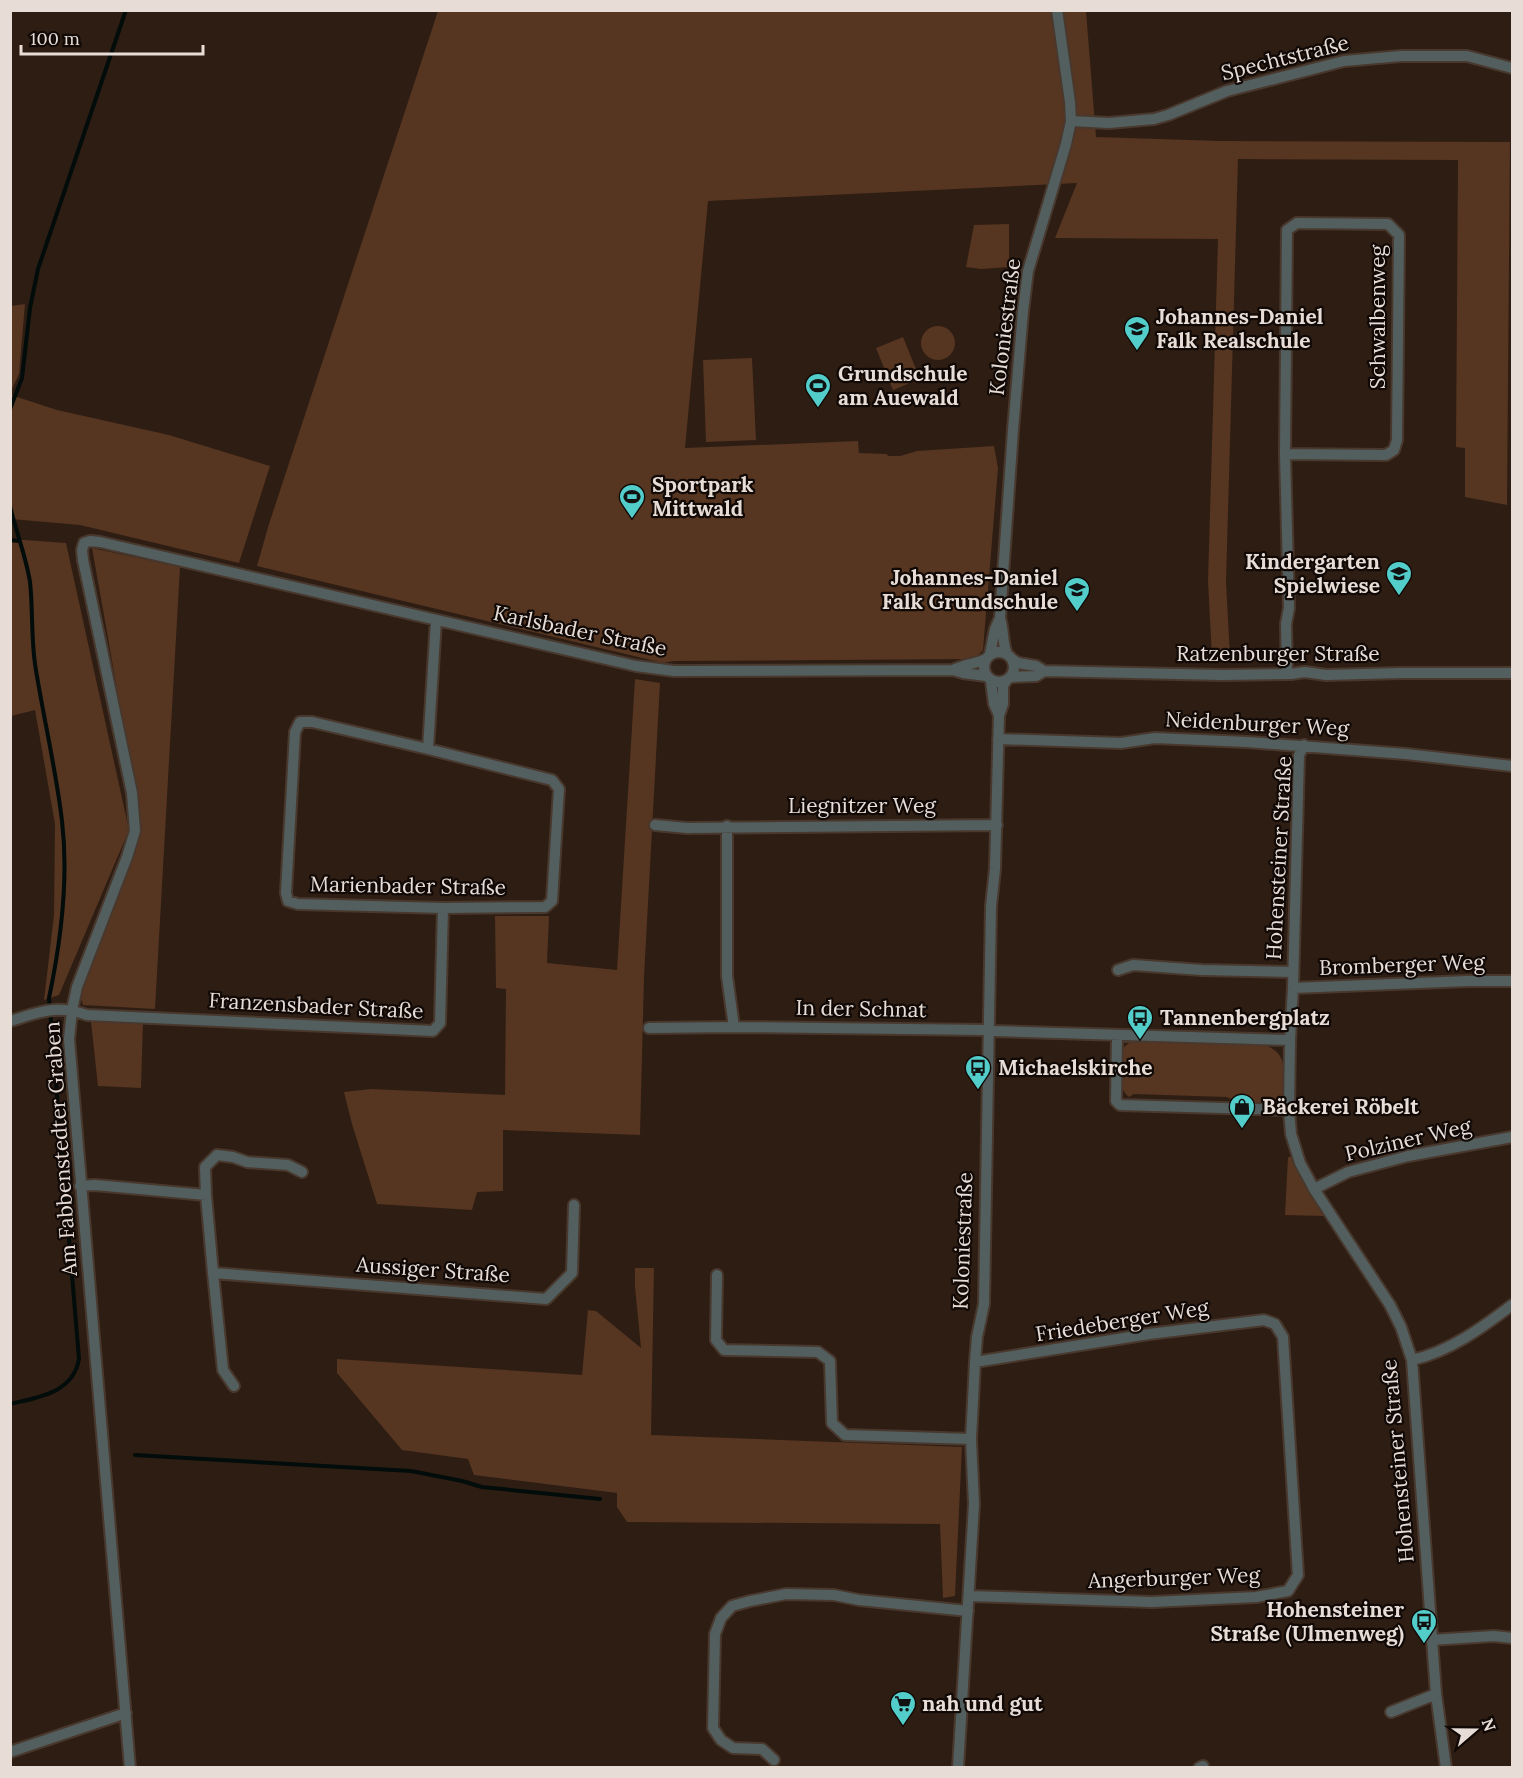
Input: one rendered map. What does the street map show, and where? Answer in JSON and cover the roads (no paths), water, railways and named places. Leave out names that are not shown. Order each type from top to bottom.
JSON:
[{"type":"street","name":"Koloniestraße","points":[[988,657],[1000,618],[1013,430],[1028,271],[1071,121],[1057,10]]},
{"type":"street","name":"Spechtstraße","points":[[1071,121],[1109,123],[1154,119],[1227,91],[1344,61],[1401,56],[1467,56],[1512,68]]},
{"type":"street","name":"Schwalbenweg","points":[[1285,454],[1386,455],[1394,450],[1397,440],[1399,235],[1388,224],[1297,223],[1287,230],[1285,454],[1289,608],[1286,624],[1287,674]]},
{"type":"street","name":"Karlsbader Straße","points":[[84,543],[100,542],[636,666],[663,670],[953,670],[989,678]]},
{"type":"street","name":"Am Fabbenstedter Graben","points":[[84,543],[83,560],[132,793],[135,831],[77,987],[69,1039],[130,1767]]},
{"type":"street","name":"Koloniestraße","points":[[1000,618],[1004,630],[1004,647],[1010,657]]},
{"type":"street","points":[[428,749],[436,620]]},
{"type":"street","points":[[996,652],[1010,657],[1014,667],[1008,679],[1000,683],[989,678],[984,666],[988,657],[996,652]]},
{"type":"street","name":"Karlsbader Straße","points":[[953,670],[988,657]]},
{"type":"street","name":"Ratzenburger Straße","points":[[1010,657],[1018,663],[1036,666],[1044,671],[1222,675],[1305,672],[1326,675],[1512,673]]},
{"type":"street","name":"Ratzenburger Straße","points":[[1008,679],[1036,676],[1044,671]]},
{"type":"street","name":"Koloniestraße","points":[[989,678],[994,704],[999,715]]},
{"type":"street","name":"Koloniestraße","points":[[958,1767],[974,1504],[971,1439],[976,1337],[984,1304],[991,906],[995,869],[999,715],[1004,704],[1004,686],[1008,679]]},
{"type":"street","name":"Marienbader Straße","points":[[300,722],[312,722],[428,749],[552,780],[559,789],[552,901],[545,907],[443,908],[298,904],[288,901],[286,893],[295,732],[300,722]]},
{"type":"street","name":"Neidenburger Weg","points":[[998,739],[1122,743],[1155,738],[1304,745],[1512,766]]},
{"type":"street","name":"Hohensteiner Straße","points":[[1290,1040],[1299,755],[1304,745]]},
{"type":"street","name":"Liegnitzer Weg","points":[[655,825],[687,828],[996,825]]},
{"type":"street","points":[[727,826],[727,976],[734,1027]]},
{"type":"street","name":"Franzensbader Straße","points":[[72,1010],[87,1015],[433,1031],[440,1023],[443,908]]},
{"type":"street","name":"Hohensteiner Straße","points":[[1119,970],[1133,965],[1202,970],[1293,972]]},
{"type":"street","name":"Bromberger Weg","points":[[1293,988],[1512,981]]},
{"type":"street","points":[[10,1021],[50,1010],[72,1010]]},
{"type":"street","name":"In der Schnat","points":[[649,1028],[988,1030]]},
{"type":"street","points":[[988,1030],[1290,1040],[1289,1110],[1120,1105],[1116,1101],[1118,1035]]},
{"type":"street","name":"Hohensteiner Straße","points":[[1289,1110],[1291,1134],[1300,1163],[1314,1189],[1390,1305],[1401,1327],[1412,1360],[1431,1640],[1446,1767]]},
{"type":"street","name":"Polziner Weg","points":[[1314,1189],[1348,1172],[1398,1159],[1512,1137]]},
{"type":"street","points":[[234,1386],[223,1370],[205,1167],[217,1155],[234,1157],[247,1162],[288,1165],[302,1172]]},
{"type":"street","points":[[80,1186],[95,1185],[206,1196]]},
{"type":"street","name":"Aussiger Straße","points":[[213,1273],[546,1299],[572,1273],[574,1205]]},
{"type":"street","points":[[717,1275],[716,1340],[724,1350],[818,1352],[830,1361],[832,1423],[845,1434],[971,1439]]},
{"type":"street","points":[[1412,1360],[1446,1348],[1496,1318],[1512,1305]]},
{"type":"street","name":"Friedeberger Weg","points":[[975,1362],[1149,1334],[1264,1320],[1275,1324]]},
{"type":"street","name":"Angerburger Weg","points":[[969,1596],[1152,1602],[1256,1597],[1288,1591],[1298,1575],[1283,1338],[1275,1324]]},
{"type":"street","points":[[774,1760],[762,1749],[733,1748],[721,1740],[713,1728],[715,1634],[722,1618],[732,1606],[786,1594],[834,1595],[859,1600],[968,1611]]},
{"type":"street","points":[[1431,1640],[1494,1636],[1512,1638]]},
{"type":"street","points":[[1391,1712],[1436,1694]]},
{"type":"street","points":[[10,1752],[126,1713]]},
{"type":"waterway","points":[[10,409],[22,378],[30,308],[38,269],[126,10]]},
{"type":"waterway","points":[[10,506],[30,582],[35,664],[56,782],[64,843],[63,910],[49,998],[79,1359],[70,1379],[53,1392],[10,1404]]},
{"type":"waterway","points":[[10,540],[19,541]]},
{"type":"waterway","points":[[135,1455],[411,1471],[482,1487],[600,1499]]},
{"type":"place","name":"Johannes-Daniel Falk Realschule","points":[[1137,352]]},
{"type":"place","name":"Grundschule am Auewald","points":[[818,409]]},
{"type":"place","name":"Sportpark Mittwald","points":[[632,520]]},
{"type":"place","name":"Kindergarten Spielwiese","points":[[1399,597]]},
{"type":"place","name":"Johannes-Daniel Falk Grundschule","points":[[1077,613]]},
{"type":"place","name":"Tannenbergplatz","points":[[1140,1041]]},
{"type":"place","name":"Michaelskirche","points":[[978,1091]]},
{"type":"place","name":"Bäckerei Röbelt","points":[[1242,1130]]},
{"type":"place","name":"Hohensteiner Straße (Ulmenweg)","points":[[1424,1645]]},
{"type":"place","name":"nah und gut","points":[[903,1727]]}]
